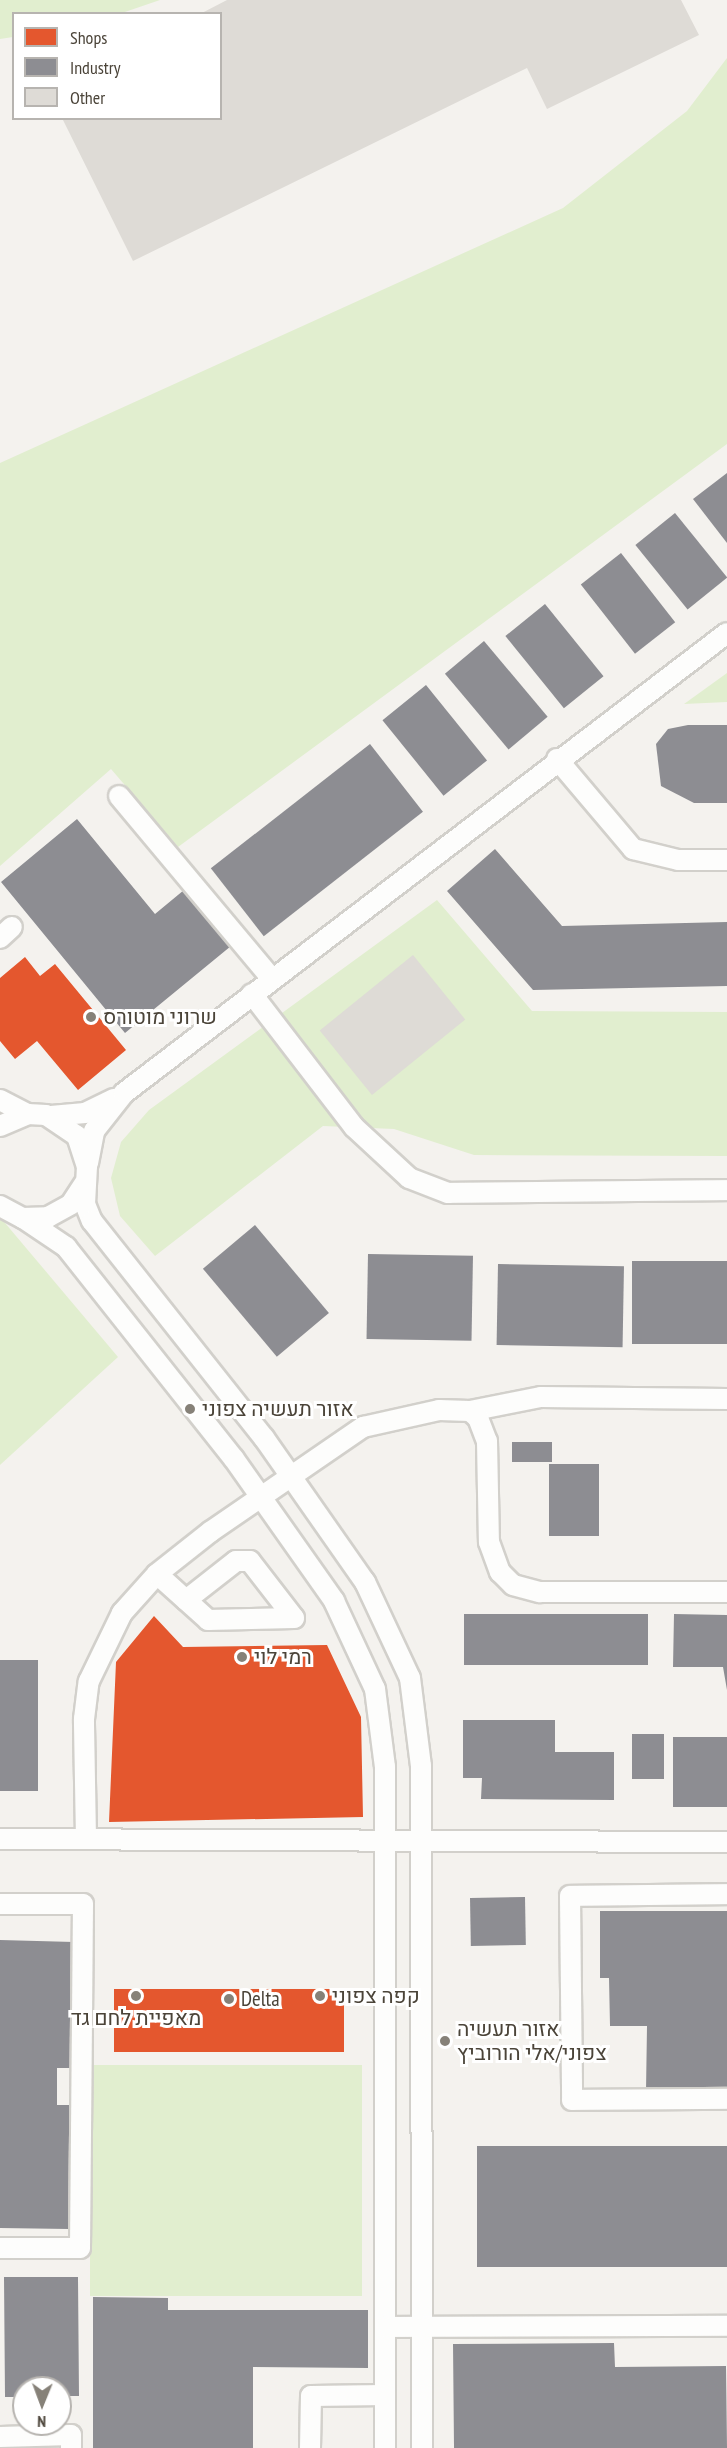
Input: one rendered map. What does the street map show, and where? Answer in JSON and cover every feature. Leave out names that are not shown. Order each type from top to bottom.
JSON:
[{"type":"street","points":[[0,1126],[37,1115],[85,1113],[124,1093],[557,759],[727,633]]},
{"type":"street","points":[[557,759],[633,849],[678,860],[727,860]]},
{"type":"street","points":[[119,796],[272,979]]},
{"type":"street","points":[[252,994],[354,1126],[409,1178],[448,1193],[727,1190]]},
{"type":"street","points":[[10,1215],[48,1217],[71,1204],[86,1175],[94,1131],[124,1093]]},
{"type":"street","points":[[0,1100],[37,1115],[77,1136],[86,1175],[92,1221],[290,1475],[365,1582],[411,1678],[418,1718],[422,1840],[422,2448]]},
{"type":"street","points":[[10,1215],[66,1247],[261,1497],[334,1601],[375,1689],[383,1734],[385,1840],[385,2448]]},
{"type":"street","points":[[86,1839],[84,1719],[89,1681],[122,1613],[157,1574],[290,1475],[371,1424],[439,1410],[470,1411],[541,1397],[727,1399]]},
{"type":"street","points":[[470,1411],[485,1428],[493,1556],[513,1585],[540,1592],[727,1592]]},
{"type":"street","points":[[157,1574],[208,1620],[294,1618],[250,1561],[236,1561],[186,1600]]},
{"type":"street","points":[[0,1839],[727,1842]]},
{"type":"street","points":[[727,1894],[570,1896],[572,2100],[727,2099]]},
{"type":"street","points":[[0,1904],[82,1904],[82,1916],[80,2248],[0,2248]]},
{"type":"street","points":[[385,2327],[727,2326]]},
{"type":"street","points":[[310,2448],[311,2396],[385,2395]]},
{"type":"street","points":[[0,2437],[71,2435],[71,2448]]},
{"type":"green space","points":[[0,0],[160,0],[125,12],[12,12],[12,37],[0,39]]},
{"type":"green space","points":[[727,58],[727,444],[178,847],[111,769],[0,866],[0,463],[563,208],[687,111]]},
{"type":"green space","points":[[727,673],[727,702],[684,704]]},
{"type":"green space","points":[[437,900],[532,1011],[727,1012],[727,1156],[474,1155],[394,1129],[323,1126],[155,1256],[120,1216],[111,1178],[121,1142],[149,1110]]},
{"type":"green space","points":[[0,1217],[118,1357],[0,1465]]},
{"type":"green space","points":[[90,2065],[362,2065],[362,2296],[90,2296]]},
{"type":"building: Shops","points":[[25,957],[40,976],[55,964],[126,1050],[78,1090],[37,1041],[15,1059],[0,1041],[0,978]]},
{"type":"building: Shops","points":[[154,1616],[183,1647],[327,1645],[361,1717],[363,1817],[109,1822],[116,1662]]},
{"type":"building: Shops","points":[[114,1989],[344,1989],[344,2052],[114,2052]]},
{"type":"building: Industry","points":[[727,473],[727,543],[693,499]]},
{"type":"building: Industry","points":[[675,513],[727,577],[688,610],[635,545]]},
{"type":"building: Industry","points":[[621,553],[675,622],[635,654],[581,584]]},
{"type":"building: Industry","points":[[545,604],[604,676],[564,708],[505,636]]},
{"type":"building: Industry","points":[[484,641],[548,717],[509,750],[445,674]]},
{"type":"building: Industry","points":[[426,685],[487,760],[444,796],[382,720]]},
{"type":"building: Industry","points":[[688,725],[727,725],[727,803],[694,803],[661,786],[656,744],[668,729]]},
{"type":"building: Industry","points":[[370,744],[423,812],[264,936],[211,868]]},
{"type":"building: Industry","points":[[77,819],[155,914],[184,890],[231,946],[125,1033],[1,882]]},
{"type":"building: Industry","points":[[495,849],[562,926],[727,922],[727,986],[533,990],[447,891]]},
{"type":"building: Industry","points":[[255,1225],[329,1313],[277,1357],[203,1269]]},
{"type":"building: Industry","points":[[368,1254],[473,1256],[472,1341],[367,1339]]},
{"type":"building: Industry","points":[[632,1261],[727,1261],[727,1344],[632,1344]]},
{"type":"building: Industry","points":[[498,1264],[624,1266],[623,1347],[497,1345]]},
{"type":"building: Industry","points":[[512,1442],[552,1442],[552,1462],[512,1462]]},
{"type":"building: Industry","points":[[549,1464],[599,1464],[599,1536],[549,1536]]},
{"type":"building: Industry","points":[[464,1614],[648,1614],[648,1665],[464,1665]]},
{"type":"building: Industry","points":[[674,1614],[727,1615],[727,1690],[723,1667],[673,1667]]},
{"type":"building: Industry","points":[[0,1660],[38,1660],[38,1791],[0,1791]]},
{"type":"building: Industry","points":[[463,1720],[555,1720],[555,1752],[614,1752],[614,1800],[481,1799],[482,1778],[463,1778]]},
{"type":"building: Industry","points":[[632,1734],[664,1734],[664,1779],[632,1779]]},
{"type":"building: Industry","points":[[673,1737],[727,1737],[727,1807],[673,1807]]},
{"type":"building: Industry","points":[[525,1897],[526,1945],[471,1946],[470,1898]]},
{"type":"building: Industry","points":[[600,1911],[727,1911],[727,2092],[646,2091],[647,2026],[610,2026],[609,1978],[600,1978]]},
{"type":"building: Industry","points":[[0,1940],[74,1942],[72,2068],[57,2068],[57,2105],[71,2105],[69,2229],[0,2228]]},
{"type":"building: Industry","points":[[477,2146],[727,2146],[727,2267],[477,2267]]},
{"type":"building: Industry","points":[[4,2277],[78,2277],[79,2396],[72,2396],[72,2376],[12,2376],[12,2397],[5,2397]]},
{"type":"building: Industry","points":[[93,2297],[168,2298],[168,2310],[368,2310],[368,2368],[253,2367],[253,2448],[93,2448]]},
{"type":"building: Industry","points":[[614,2343],[615,2367],[726,2366],[727,2448],[454,2448],[453,2344]]},
{"type":"building: Other","points":[[227,0],[681,0],[699,35],[547,109],[527,68],[133,261],[63,120],[222,120],[222,12],[204,12]]},
{"type":"building: Other","points":[[413,955],[465,1020],[372,1095],[320,1031]]},
{"type":"place","name":"שרוני מוטורס","points":[[91,1017]]},
{"type":"place","name":"אזור תעשיה צפוני","points":[[190,1409]]},
{"type":"place","name":"רמי לוי","points":[[242,1657]]},
{"type":"place","name":"מאפיית לחם גד","points":[[136,1996]]},
{"type":"place","name":"קפה צפוני","points":[[320,1996]]},
{"type":"place","name":"Delta","points":[[229,1999]]},
{"type":"place","name":"אזור תעשיה צפוני/אלי הורוביץ","points":[[445,2041]]}]
